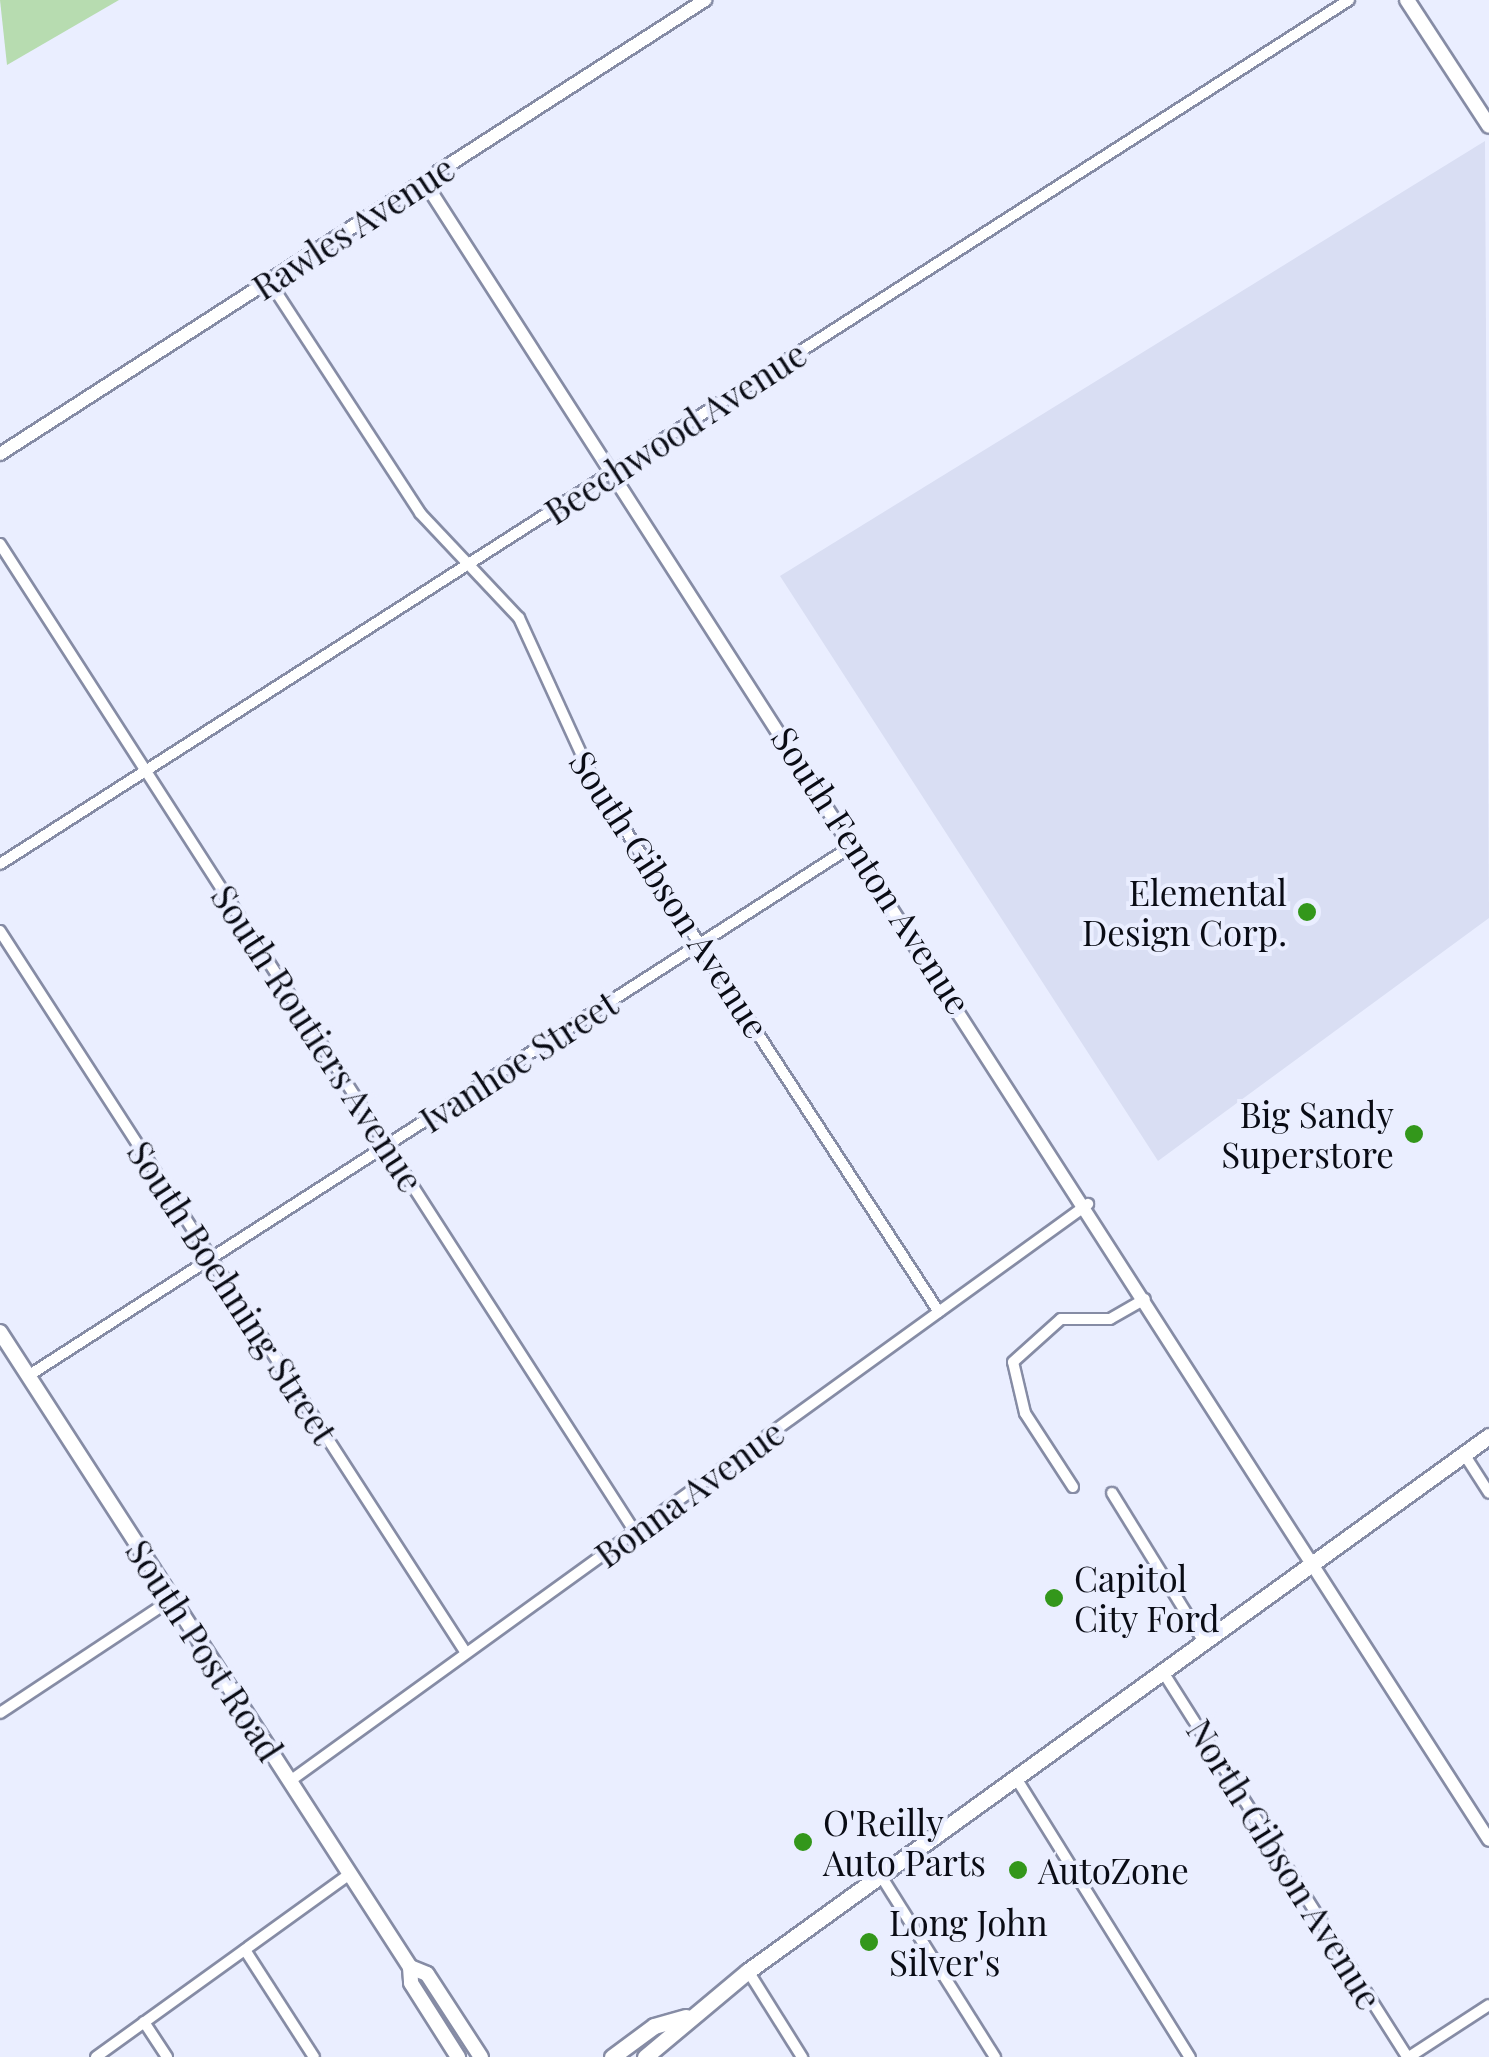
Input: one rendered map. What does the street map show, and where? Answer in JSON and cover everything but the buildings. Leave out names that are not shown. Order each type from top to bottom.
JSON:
[{"type":"main road","points":[[1408,0],[1489,126]]},
{"type":"main road","name":"South Post Road","points":[[0,1332],[410,1968],[458,2057]]},
{"type":"main road","points":[[645,2057],[686,2017],[748,1971],[1489,1436]]},
{"type":"main road","name":"South Post Road","points":[[410,1968],[427,1974],[481,2057]]},
{"type":"main road","points":[[612,2057],[654,2026],[686,2017]]},
{"type":"main road","points":[[437,2024],[470,2057]]},
{"type":"street","name":"Rawles Avenue","points":[[0,454],[705,0]]},
{"type":"street","name":"Beechwood Avenue","points":[[0,864],[1350,0]]},
{"type":"street","name":"South Fenton Avenue","points":[[424,181],[1088,1204],[1489,1840]]},
{"type":"street","name":"South Gibson Avenue","points":[[269,281],[413,504],[519,618],[590,774],[940,1312]]},
{"type":"street","name":"South Routiers Avenue","points":[[0,544],[635,1532]]},
{"type":"street","name":"Ivanhoe Street","points":[[28,1376],[856,844]]},
{"type":"street","name":"South Boehning Street","points":[[0,930],[466,1654]]},
{"type":"street","name":"Bonna Avenue","points":[[290,1781],[1088,1204]]},
{"type":"street","points":[[1073,1487],[1026,1413],[1013,1362],[1061,1319],[1110,1319],[1146,1298]]},
{"type":"street","points":[[1464,1454],[1489,1493]]},
{"type":"street","points":[[1112,1493],[1204,1642]]},
{"type":"street","points":[[0,1713],[172,1598]]},
{"type":"street","name":"North Gibson Avenue","points":[[1163,1672],[1408,2057]]},
{"type":"street","points":[[1016,1778],[1190,2057]]},
{"type":"street","points":[[96,2057],[350,1874]]},
{"type":"street","points":[[881,1876],[995,2057]]},
{"type":"street","points":[[244,1950],[314,2057]]},
{"type":"street","points":[[748,1971],[802,2057]]},
{"type":"street","points":[[1408,2057],[1489,2006]]},
{"type":"street","points":[[144,2022],[167,2057]]},
{"type":"shaded area","points":[[1485,141],[1489,918],[1158,1161],[780,576]]},
{"type":"green space","points":[[0,0],[119,0],[7,65]]},
{"type":"place","name":"Elemental Design Corp.","points":[[1307,912]]},
{"type":"place","name":"Big Sandy Superstore","points":[[1414,1134]]},
{"type":"place","name":"Capitol City Ford","points":[[1054,1598]]},
{"type":"place","name":"O'Reilly Auto Parts","points":[[803,1842]]},
{"type":"place","name":"AutoZone","points":[[1018,1870]]},
{"type":"place","name":"Long John Silver's","points":[[869,1942]]}]
